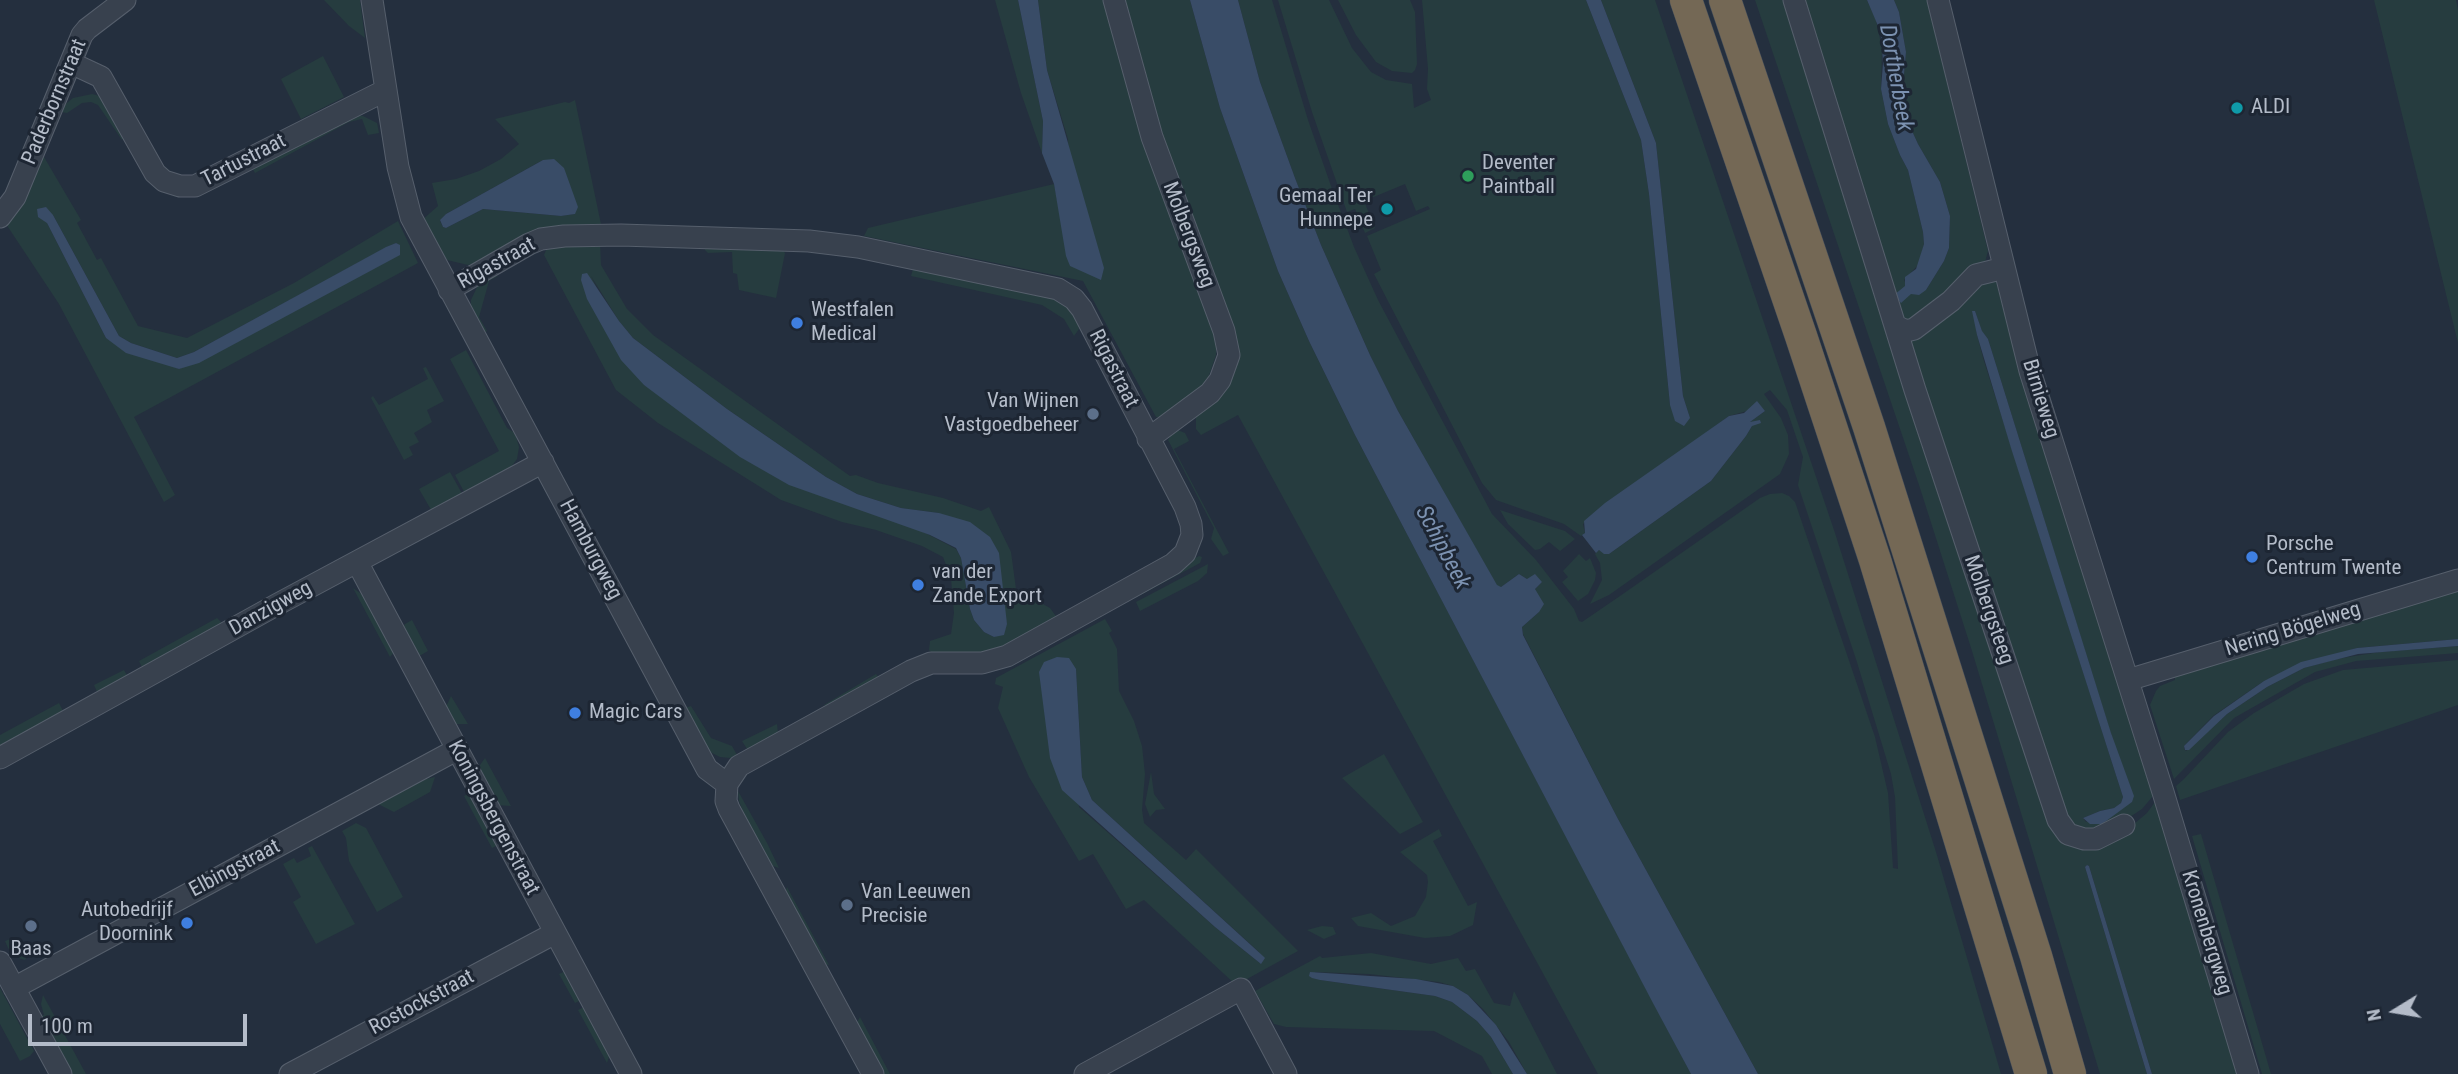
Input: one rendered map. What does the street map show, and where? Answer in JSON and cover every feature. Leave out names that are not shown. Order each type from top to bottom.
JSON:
[{"type":"highway","points":[[1685,0],[1870,546],[2031,1074]]},
{"type":"highway","points":[[1725,0],[1869,427],[2036,956],[2070,1074]]},
{"type":"street","name":"Paderbornstraat","points":[[0,217],[15,197],[87,29],[125,0]]},
{"type":"street","name":"Hamburgweg","points":[[372,0],[405,202],[411,217],[708,769],[727,784]]},
{"type":"street","name":"Molbergsweg","points":[[1114,0],[1152,137],[1224,331],[1229,355],[1220,380],[1210,393],[1148,439]]},
{"type":"street","name":"Molbergsteeg","points":[[1794,0],[1936,454],[2058,820],[2068,834],[2084,839],[2096,839],[2124,825]]},
{"type":"street","name":"Birnieweg","points":[[1938,0],[2030,371],[2163,792]]},
{"type":"street","name":"Tartustraat","points":[[71,63],[101,77],[155,173],[164,181],[180,187],[195,186],[386,90]]},
{"type":"street","name":"Rigastraat","points":[[449,290],[541,239],[621,235],[827,243],[1035,284],[1066,293],[1082,309],[1185,506],[1192,535],[1185,553],[1172,564],[1007,656],[982,663],[931,663],[911,671],[739,766],[727,784]]},
{"type":"street","points":[[1896,326],[1906,331],[1914,329],[1951,301],[1976,275],[2004,268]]},
{"type":"street","name":"Danzigweg","points":[[0,758],[543,462]]},
{"type":"street","name":"Koningsbergenstraat","points":[[357,562],[631,1074]]},
{"type":"street","name":"Nering Bögelweg","points":[[2127,680],[2458,580]]},
{"type":"street","name":"Elbingstraat","points":[[13,988],[456,750]]},
{"type":"street","points":[[727,784],[726,801],[729,809],[873,1074]]},
{"type":"street","name":"Kronenbergweg","points":[[2163,792],[2248,1074]]},
{"type":"street","name":"Rostockstraat","points":[[290,1074],[555,933]]},
{"type":"street","points":[[0,962],[61,1074]]},
{"type":"street","points":[[1085,1074],[1241,989],[1286,1074]]},
{"type":"green space","points":[[324,0],[360,0],[365,38],[349,26]]},
{"type":"green space","points":[[995,0],[1018,0],[1043,121],[1042,153],[1021,93]]},
{"type":"green space","points":[[1038,0],[1106,0],[1217,338],[1216,355],[1206,384],[1167,418],[1156,417],[1083,281],[864,236],[868,228],[1054,184],[1070,266],[1068,139],[1047,70]]},
{"type":"green space","points":[[1119,0],[1190,0],[1220,108],[1278,271],[1309,341],[1355,435],[1691,1074],[1598,1074],[1238,415],[1201,435],[1196,429],[1196,413],[1225,385],[1204,266]]},
{"type":"green space","points":[[1238,0],[1272,0],[1331,186],[1378,300],[1492,514],[1536,560],[1574,609],[1579,621],[1582,622],[1760,498],[1782,493],[1795,502],[1875,737],[1888,793],[1893,868],[1898,869],[1895,797],[1891,774],[1798,485],[1803,457],[1787,410],[1770,390],[1764,394],[1781,418],[1788,435],[1789,454],[1780,474],[1609,595],[1590,604],[1602,580],[1600,563],[1595,554],[1599,550],[1609,554],[1711,481],[1746,436],[1752,426],[1750,422],[1765,411],[1761,407],[1729,416],[1583,524],[1585,533],[1581,536],[1564,524],[1496,500],[1482,483],[1374,274],[1381,270],[1367,236],[1430,209],[1428,206],[1416,211],[1405,184],[1364,201],[1375,228],[1365,233],[1355,209],[1347,212],[1312,112],[1278,0],[1329,0],[1352,48],[1371,72],[1386,80],[1412,84],[1414,108],[1431,100],[1427,89],[1428,69],[1422,0],[1586,0],[1641,140],[1670,405],[1689,415],[1683,396],[1656,143],[1601,0],[1655,0],[1835,533],[1936,852],[2001,1074],[1758,1074],[1618,819],[1523,634],[1522,627],[1539,612],[1535,589],[1542,582],[1519,574],[1501,587],[1497,586],[1398,411],[1370,355],[1321,245],[1295,178],[1260,82]]},
{"type":"green space","points":[[1338,0],[1410,0],[1415,12],[1415,70],[1412,73],[1392,71],[1376,62],[1356,35]]},
{"type":"green space","points":[[1755,0],[1787,0],[2064,837],[2134,824],[2155,802],[2237,1074],[2152,1074],[2087,865],[2085,867],[2147,1074],[2100,1074],[1919,485]]},
{"type":"green space","points":[[1800,0],[1867,0],[1876,20],[1882,48],[1881,89],[1888,124],[1908,170],[1923,232],[1924,244],[1919,264],[1904,280],[1911,294],[1926,290],[1949,248],[1950,216],[1940,182],[1908,122],[1903,86],[1906,52],[1899,12],[1894,0],[1927,0],[1988,251],[1985,262],[1921,319],[1902,322]]},
{"type":"green space","points":[[2374,0],[2456,0],[2458,343]]},
{"type":"green space","points":[[323,56],[344,97],[301,119],[281,79]]},
{"type":"green space","points":[[92,94],[100,96],[126,133],[122,140],[98,105],[91,102],[82,103],[67,113],[62,112],[62,107],[73,98]]},
{"type":"green space","points":[[575,100],[602,229],[468,265],[447,260],[421,221],[438,206],[432,183],[479,171],[501,159],[519,144],[495,119]],"holes":[[[543,160],[575,214],[561,216],[483,209],[446,228],[440,221],[446,214]]]},
{"type":"green space","points":[[350,114],[363,116],[377,123],[379,133],[368,135],[362,119],[349,122],[255,173],[251,166]]},
{"type":"green space","points":[[44,157],[81,220],[77,223],[97,260],[101,258],[138,326],[187,338],[294,283],[398,221],[418,263],[134,417],[175,495],[164,502],[59,304],[6,224],[18,210],[39,158]],"holes":[[[53,215],[119,336],[131,343],[177,358],[194,352],[387,247],[396,243],[400,246],[179,369],[106,338],[47,223]]]},
{"type":"green space","points":[[600,243],[601,265],[627,309],[653,335],[850,476],[856,475],[878,483],[943,498],[981,511],[989,507],[1011,552],[1016,589],[1050,608],[1058,619],[1014,643],[988,653],[935,656],[929,650],[930,641],[951,634],[954,613],[951,578],[943,557],[922,546],[781,500],[658,423],[616,390],[544,255],[547,248]],"holes":[[[591,276],[633,338],[727,409],[826,477],[857,494],[901,508],[939,513],[1007,623],[1004,632],[994,637],[984,632],[974,620],[961,558],[956,549],[644,385]]]},
{"type":"green space","points":[[705,246],[782,249],[785,253],[776,298],[739,290],[737,274],[733,273],[732,252],[708,253]]},
{"type":"green space","points":[[913,269],[1056,296],[1066,302],[1077,318],[1079,329],[1074,336],[1064,319],[1042,305],[911,276]]},
{"type":"green space","points":[[492,275],[498,276],[489,281],[479,317],[487,331],[484,333],[471,314],[471,300],[479,283]]},
{"type":"green space","points":[[1990,279],[1996,281],[2017,362],[2153,796],[2142,809],[2110,830],[2069,830],[1908,336]],"holes":[[[1975,311],[1982,332],[1988,339],[2132,802],[2086,822],[2083,818],[2114,808],[2121,803],[2123,797],[1984,361],[1977,335]]]},
{"type":"green space","points":[[466,350],[507,428],[515,433],[519,447],[517,459],[508,471],[467,497],[455,475],[499,451],[450,359]]},
{"type":"green space","points":[[426,367],[444,401],[427,410],[432,422],[414,433],[419,442],[409,447],[413,455],[404,460],[371,398],[373,396],[379,405],[428,379],[423,368]]},
{"type":"green space","points":[[1175,429],[1185,433],[1189,441],[1174,449],[1229,553],[1223,556],[1211,539],[1214,528],[1168,440]]},
{"type":"green space","points":[[450,472],[465,499],[434,515],[419,489]]},
{"type":"green space","points":[[1500,510],[1565,531],[1575,539],[1560,551],[1549,542],[1535,550],[1508,524]]},
{"type":"green space","points":[[1579,554],[1586,561],[1590,558],[1596,573],[1588,594],[1578,601],[1562,582],[1568,577],[1563,571]]},
{"type":"green space","points":[[1199,556],[1202,557],[1200,563],[1135,598],[1137,592]]},
{"type":"green space","points":[[1208,564],[1207,573],[1198,581],[1140,611],[1136,602]]},
{"type":"green space","points":[[353,588],[367,598],[396,650],[390,657]]},
{"type":"green space","points":[[2458,589],[2458,639],[2357,648],[2264,681],[2213,716],[2184,749],[2186,751],[2227,714],[2267,687],[2304,668],[2336,659],[2380,652],[2458,646],[2458,653],[2356,661],[2315,672],[2234,718],[2174,779],[2150,705],[2160,686],[2175,680],[2175,676]]},
{"type":"green space","points":[[217,618],[221,622],[219,631],[144,671],[139,661]]},
{"type":"green space","points":[[1105,619],[1117,649],[1119,691],[1134,721],[1142,746],[1145,774],[1142,810],[1144,823],[1186,860],[1196,849],[1298,951],[1236,985],[1144,900],[1126,909],[1093,854],[1079,861],[1029,777],[998,708],[1003,687],[995,684],[996,678]],"holes":[[[1076,669],[1082,777],[1092,800],[1259,952],[1261,964],[1079,807]]]},
{"type":"green space","points":[[412,620],[428,651],[421,655],[416,655],[402,630],[405,624]]},
{"type":"green space","points":[[2458,660],[2458,705],[2180,800],[2176,786],[2228,732],[2254,713],[2304,684],[2343,670]]},
{"type":"green space","points":[[124,670],[129,679],[99,696],[94,685]]},
{"type":"green space","points":[[876,674],[879,678],[824,705]]},
{"type":"green space","points":[[451,696],[468,724],[454,724],[445,709]]},
{"type":"green space","points":[[59,703],[63,711],[60,717],[0,749],[0,735]]},
{"type":"green space","points":[[691,706],[711,738],[732,746],[737,755],[731,758],[720,757],[710,752],[685,708]]},
{"type":"green space","points":[[777,724],[778,734],[751,750],[747,749],[742,741]]},
{"type":"green space","points":[[1384,754],[1423,822],[1400,834],[1342,778]]},
{"type":"green space","points":[[485,758],[511,806],[497,805],[478,772]]},
{"type":"green space","points":[[1151,772],[1154,794],[1165,809],[1156,810],[1150,817],[1145,804]]},
{"type":"green space","points":[[435,777],[430,792],[394,812],[378,804],[426,779]]},
{"type":"green space","points":[[738,791],[779,868],[767,864],[741,816],[744,814]]},
{"type":"green space","points":[[472,792],[500,844],[492,848],[464,796]]},
{"type":"green space","points":[[356,823],[366,828],[403,897],[377,912],[349,861],[346,838],[342,831]]},
{"type":"green space","points":[[1439,829],[1442,836],[1433,841],[1468,906],[1477,902],[1473,925],[1450,936],[1425,938],[1358,926],[1351,918],[1371,913],[1391,926],[1415,916],[1426,897],[1427,875],[1400,852]]},
{"type":"green space","points":[[2201,834],[2271,1074],[2262,1074],[2192,836]]},
{"type":"green space","points":[[312,846],[355,924],[316,944],[293,902],[301,897],[283,864],[294,858],[297,863],[311,856],[308,848]]},
{"type":"green space","points":[[787,887],[829,965],[819,962],[817,949],[806,929],[802,930],[784,897]]},
{"type":"green space","points":[[1322,926],[1333,927],[1336,934],[1324,939],[1307,930]]},
{"type":"green space","points":[[13,938],[22,951],[29,953],[25,960],[18,958],[8,948],[5,941]]},
{"type":"green space","points":[[1371,953],[1431,964],[1458,958],[1466,971],[1475,969],[1494,1003],[1510,1006],[1514,991],[1557,1074],[1527,1074],[1509,1042],[1483,1009],[1468,995],[1439,982],[1369,974],[1315,972],[1320,980],[1435,996],[1452,1002],[1477,1021],[1491,1037],[1513,1074],[1492,1074],[1482,1056],[1434,1031],[1286,1027],[1274,1024],[1255,991],[1320,956],[1322,958]]},
{"type":"green space","points":[[568,970],[583,999],[575,1003],[559,974]]},
{"type":"green space","points":[[0,988],[34,1051],[20,1061],[0,1024]]},
{"type":"green space","points":[[43,995],[86,1074],[71,1074],[40,1016],[44,1015],[41,1004]]},
{"type":"green space","points":[[588,1005],[611,1050],[607,1063],[578,1010]]},
{"type":"green space","points":[[860,1017],[890,1074],[880,1074],[854,1027]]},
{"type":"water","points":[[1018,0],[1038,0],[1047,70],[1104,268],[1101,280],[1070,266],[1066,256],[1054,184],[1042,153],[1043,121]]},
{"type":"water","name":"Schipbeek","points":[[1190,0],[1238,0],[1260,82],[1295,178],[1321,245],[1370,355],[1398,411],[1497,585],[1501,587],[1519,574],[1527,579],[1535,574],[1542,582],[1535,589],[1544,604],[1522,627],[1523,635],[1618,819],[1758,1074],[1691,1074],[1654,1005],[1355,435],[1309,341],[1278,271],[1220,108]]},
{"type":"water","points":[[1586,0],[1601,0],[1656,143],[1683,396],[1690,418],[1684,426],[1675,421],[1670,405],[1641,140]]},
{"type":"water","name":"Dortherbeek","points":[[1867,0],[1894,0],[1899,12],[1906,52],[1903,86],[1908,122],[1940,182],[1950,216],[1949,248],[1944,261],[1926,290],[1919,295],[1911,294],[1901,303],[1894,295],[1905,286],[1905,277],[1916,269],[1924,244],[1923,232],[1908,170],[1888,124],[1881,89],[1881,33]]},
{"type":"water","points":[[554,159],[564,168],[578,207],[575,214],[561,216],[483,209],[446,228],[443,227],[440,220],[446,214],[543,160]]},
{"type":"water","points":[[46,207],[53,215],[119,336],[131,343],[177,358],[194,352],[386,247],[396,243],[400,245],[400,255],[199,363],[179,369],[126,353],[106,338],[47,223],[38,217],[37,209]]},
{"type":"water","points":[[587,273],[633,338],[727,409],[826,477],[857,494],[901,508],[939,513],[970,522],[990,537],[999,553],[1007,624],[1004,635],[994,637],[984,632],[974,620],[961,558],[956,548],[930,535],[789,485],[740,457],[644,385],[621,360],[587,299],[581,280],[582,274]]},
{"type":"water","points":[[1972,311],[1975,311],[1988,339],[2111,733],[2134,796],[2132,802],[2102,824],[2090,824],[2083,818],[2114,808],[2121,803],[2123,797],[2011,448]]},
{"type":"water","points":[[1757,401],[1765,411],[1750,422],[1760,420],[1761,423],[1752,426],[1711,481],[1609,554],[1599,550],[1596,553],[1582,535],[1585,533],[1584,521],[1605,503],[1729,416],[1744,413]]},
{"type":"water","points":[[2458,639],[2458,646],[2358,654],[2304,668],[2267,687],[2227,714],[2189,750],[2185,750],[2184,746],[2214,716],[2264,681],[2301,662],[2357,648]]},
{"type":"water","points":[[1057,657],[1069,658],[1076,669],[1082,777],[1092,800],[1263,956],[1265,958],[1261,964],[1215,927],[1062,790],[1050,758],[1039,672],[1044,662]]},
{"type":"water","points":[[2087,865],[2152,1074],[2147,1074],[2085,867]]},
{"type":"water","points":[[1310,972],[1416,979],[1453,986],[1468,995],[1496,1025],[1527,1074],[1513,1074],[1491,1037],[1477,1021],[1452,1002],[1435,996],[1320,980],[1309,976]]},
{"type":"place","name":"ALDI","points":[[2237,108]]},
{"type":"place","name":"Deventer Paintball","points":[[1468,176]]},
{"type":"place","name":"Gemaal Ter Hunnepe","points":[[1387,209]]},
{"type":"place","name":"Westfalen Medical","points":[[797,323]]},
{"type":"place","name":"Van Wijnen Vastgoedbeheer","points":[[1093,414]]},
{"type":"place","name":"Porsche Centrum Twente","points":[[2252,557]]},
{"type":"place","name":"van der Zande Export","points":[[918,585]]},
{"type":"place","name":"Magic Cars","points":[[575,713]]},
{"type":"place","name":"Van Leeuwen Precisie","points":[[847,905]]},
{"type":"place","name":"Autobedrijf Doornink","points":[[187,923]]},
{"type":"place","name":"Baas","points":[[31,926]]}]
